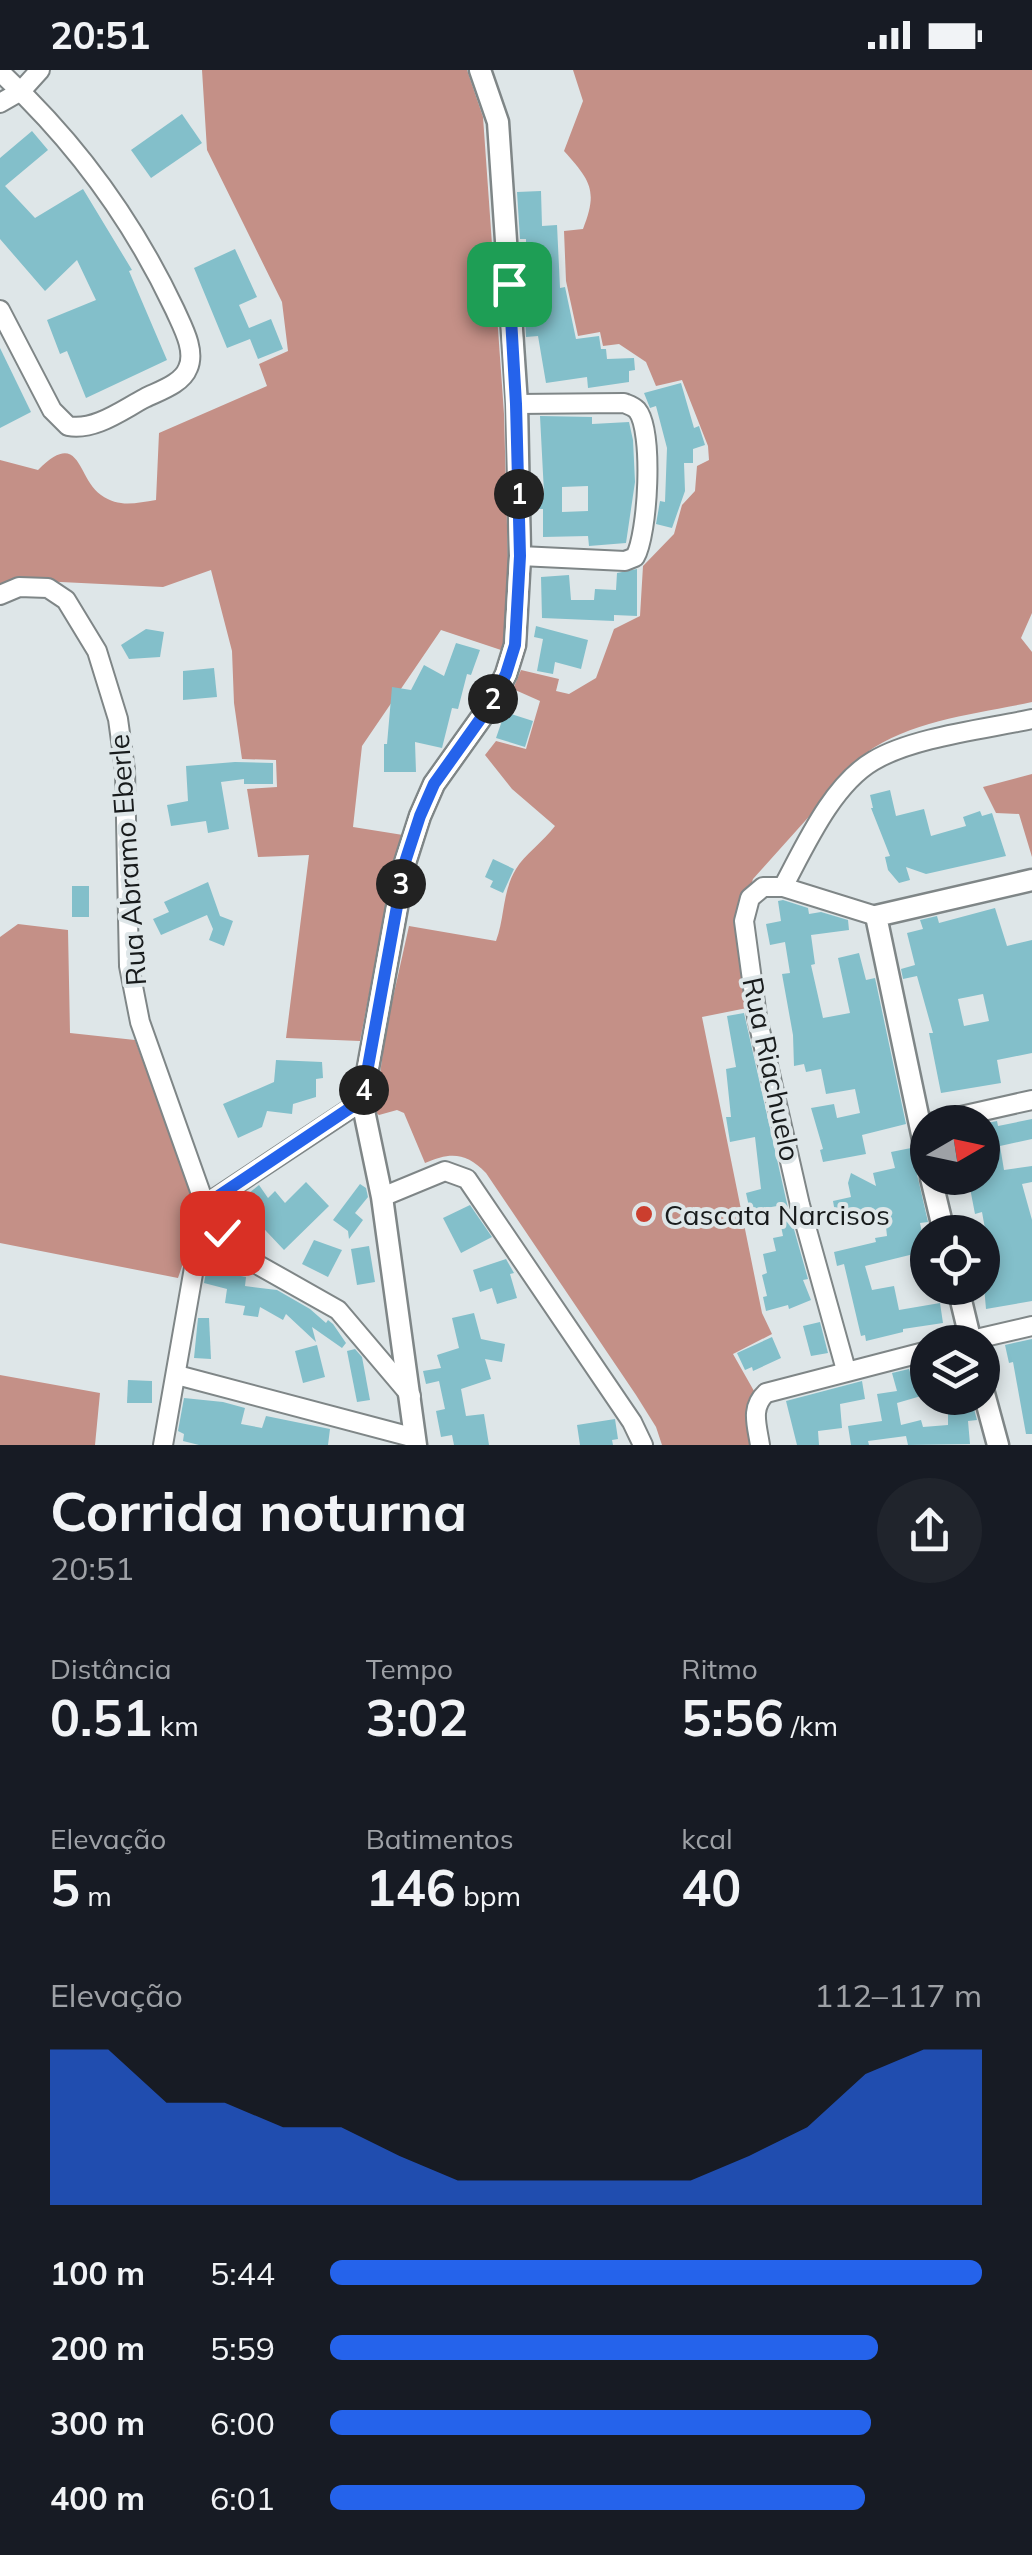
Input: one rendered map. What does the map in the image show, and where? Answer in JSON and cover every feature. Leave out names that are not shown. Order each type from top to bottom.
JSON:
[{"type":"street","points":[[0,101],[11,78],[40,70]]},
{"type":"street","points":[[176,1375],[415,1442],[412,1397],[382,1197],[362,1100],[405,862],[434,784],[491,704],[515,645],[520,556],[516,404],[498,122],[480,70]]},
{"type":"street","points":[[0,310],[52,410],[68,426],[92,426],[174,383],[188,368],[191,356],[186,336],[157,273],[123,215],[11,78]]},
{"type":"street","points":[[516,404],[634,406],[640,412],[647,452],[642,538],[634,556],[625,561],[520,556]]},
{"type":"street","name":"Rua Abramo Eberle","points":[[0,595],[20,586],[48,588],[66,600],[83,623],[102,666],[118,718],[125,770],[130,966],[140,1022],[205,1205],[222,1233],[253,1262],[338,1310],[412,1397]]},
{"type":"street","points":[[1031,885],[876,916],[783,886],[814,828],[848,782],[871,762],[900,748],[1032,718]]},
{"type":"street","name":"Rua Riachuelo","points":[[783,886],[763,886],[750,898],[744,920],[766,1055],[800,1205],[846,1370]]},
{"type":"street","points":[[876,916],[921,1105]]},
{"type":"street","points":[[163,1445],[205,1205],[362,1100]]},
{"type":"street","points":[[1000,1107],[1032,1100]]},
{"type":"street","points":[[382,1197],[445,1171],[466,1179],[632,1422],[643,1445]]},
{"type":"street","points":[[1000,1334],[1032,1326]]},
{"type":"street","points":[[760,1445],[755,1413],[757,1402],[766,1392],[910,1355]]},
{"type":"street","points":[[990,1415],[998,1445]]},
{"type":"shaded area","points":[[202,70],[467,70],[483,117],[504,414],[510,638],[507,652],[441,630],[362,746],[353,827],[403,835],[360,1041],[286,1038],[309,855],[258,857],[247,789],[277,787],[276,760],[242,759],[232,651],[211,570],[163,587],[20,580],[0,587],[0,460],[38,470],[52,458],[71,455],[93,488],[108,499],[128,503],[156,500],[159,433],[267,386],[259,364],[288,351],[282,302],[207,150]]},
{"type":"shaded area","points":[[573,70],[1032,70],[1032,613],[1021,638],[1032,652],[1032,702],[925,725],[866,753],[753,879],[744,908],[752,1007],[702,1017],[762,1313],[772,1334],[733,1354],[754,1391],[750,1406],[754,1445],[662,1445],[636,1395],[486,1173],[472,1161],[457,1156],[425,1163],[404,1113],[375,1112],[386,1029],[409,926],[496,941],[511,878],[555,826],[512,789],[485,755],[496,741],[526,749],[540,701],[513,689],[521,670],[559,679],[556,691],[569,694],[596,678],[614,629],[640,616],[643,566],[674,534],[682,505],[695,491],[697,466],[709,460],[708,446],[682,380],[656,386],[646,362],[619,344],[603,346],[600,332],[578,336],[566,281],[564,231],[583,229],[591,196],[586,179],[564,151],[583,101]]},
{"type":"shaded area","points":[[1032,774],[1032,857],[1019,814],[996,813],[983,787]]},
{"type":"shaded area","points":[[18,924],[68,930],[70,1033],[135,1040],[195,1202],[193,1234],[178,1278],[0,1243],[0,937]]},
{"type":"shaded area","points":[[0,1375],[100,1393],[95,1445],[0,1445]]},
{"type":"building","points":[[182,114],[202,143],[151,178],[131,150]]},
{"type":"building","points":[[32,131],[48,150],[5,186],[35,218],[83,189],[132,270],[129,271],[167,360],[86,398],[67,351],[60,354],[47,320],[96,300],[77,260],[45,291],[0,239],[0,158]]},
{"type":"building","points":[[541,191],[542,226],[557,225],[560,288],[565,287],[576,339],[599,336],[607,359],[634,358],[635,370],[629,371],[629,382],[588,388],[587,377],[546,383],[538,336],[526,337],[525,313],[531,312],[526,293],[526,239],[520,239],[517,192]]},
{"type":"building","points":[[235,249],[257,297],[239,305],[249,328],[271,319],[283,349],[258,359],[250,339],[227,348],[194,268]]},
{"type":"building","points":[[0,348],[31,412],[0,428]]},
{"type":"building","points":[[681,383],[694,428],[699,426],[705,445],[693,449],[693,463],[684,463],[685,491],[672,528],[656,524],[660,501],[665,502],[667,448],[656,406],[650,408],[644,393]]},
{"type":"building","points":[[540,416],[592,417],[592,424],[629,422],[635,482],[626,543],[589,546],[588,536],[543,537],[543,509],[536,509],[535,494],[544,493]],"holes":[[[588,486],[588,511],[562,512],[562,487]]]},
{"type":"building","points":[[637,569],[637,616],[614,615],[614,621],[542,618],[541,577],[569,575],[571,600],[594,600],[595,589],[616,590],[617,573]]},
{"type":"building","points":[[536,626],[588,640],[581,669],[555,662],[553,674],[537,671],[543,639],[534,637]]},
{"type":"building","points":[[146,629],[164,632],[160,657],[129,659],[121,645]]},
{"type":"building","points":[[456,643],[480,650],[471,675],[467,674],[458,709],[452,708],[442,748],[415,742],[416,772],[384,772],[392,687],[411,690],[424,665],[444,676]]},
{"type":"building","points":[[214,668],[217,697],[183,700],[183,671]]},
{"type":"building","points":[[505,712],[533,721],[525,747],[496,738]]},
{"type":"building","points":[[273,763],[273,784],[244,784],[244,779],[221,782],[229,829],[208,833],[206,821],[171,826],[167,805],[188,801],[186,766]]},
{"type":"building","points":[[890,790],[896,816],[924,809],[931,836],[966,826],[963,817],[980,811],[982,816],[992,813],[1006,856],[926,874],[906,867],[910,880],[899,883],[888,870],[885,857],[890,856],[871,808],[870,795]]},
{"type":"building","points":[[493,859],[514,869],[503,893],[490,887],[493,881],[485,877]]},
{"type":"building","points":[[208,882],[220,916],[233,921],[224,946],[209,940],[213,929],[207,915],[161,935],[153,919],[169,912],[164,902]]},
{"type":"building","points":[[72,886],[89,886],[89,917],[72,917]]},
{"type":"building","points":[[778,901],[808,908],[809,914],[821,912],[848,920],[849,930],[811,935],[815,964],[811,965],[823,1018],[850,1013],[838,958],[859,953],[866,980],[875,978],[906,1124],[862,1135],[866,1154],[823,1162],[811,1108],[834,1104],[837,1118],[860,1113],[855,1089],[826,1094],[821,1069],[806,1072],[804,1064],[794,1066],[793,1035],[782,974],[790,973],[785,942],[770,945],[766,924],[781,921]]},
{"type":"building","points":[[995,908],[1007,946],[1032,940],[1032,1053],[997,1060],[1001,1083],[941,1093],[929,1033],[933,1033],[917,976],[903,979],[901,969],[915,965],[907,933],[923,929],[920,920],[937,916],[939,923]],"holes":[[[983,994],[989,1021],[964,1026],[958,999]]]},
{"type":"building","points":[[744,1013],[808,1279],[803,1280],[811,1300],[789,1309],[788,1305],[766,1311],[763,1254],[776,1251],[773,1238],[783,1236],[777,1206],[750,1211],[746,1193],[761,1189],[755,1137],[730,1142],[726,1117],[731,1117],[726,1069],[736,1067],[727,1016]]},
{"type":"building","points":[[276,1060],[322,1062],[323,1078],[316,1079],[316,1097],[293,1104],[292,1114],[267,1111],[262,1127],[238,1138],[223,1104],[274,1082]]},
{"type":"building","points":[[1032,1119],[1032,1139],[1000,1146],[1000,1126]]},
{"type":"building","points":[[1000,1146],[1004,1170],[1032,1166],[1032,1182],[1022,1184],[1032,1220],[1032,1301],[986,1309],[986,1305],[1000,1305],[1000,1215],[975,1214],[971,1195],[1000,1195]]},
{"type":"building","points":[[910,1148],[910,1195],[922,1195],[926,1215],[910,1215],[910,1255],[865,1266],[872,1290],[894,1286],[899,1310],[940,1305],[943,1323],[910,1325],[903,1332],[866,1341],[865,1335],[861,1336],[844,1264],[837,1266],[834,1252],[887,1236],[884,1209],[836,1218],[833,1201],[851,1197],[851,1173],[876,1186],[873,1173],[895,1168],[891,1152]]},
{"type":"building","points":[[306,1182],[329,1206],[284,1250],[248,1212],[244,1215],[235,1204],[259,1185],[268,1198],[275,1191],[285,1203]]},
{"type":"building","points":[[360,1184],[366,1188],[368,1197],[355,1213],[363,1220],[349,1239],[348,1231],[333,1220]]},
{"type":"building","points":[[470,1205],[492,1237],[461,1253],[443,1218]]},
{"type":"building","points":[[314,1240],[342,1250],[328,1277],[302,1264]]},
{"type":"building","points":[[369,1246],[375,1282],[357,1285],[351,1249]]},
{"type":"building","points":[[213,1257],[228,1261],[225,1273],[246,1277],[245,1286],[277,1290],[326,1323],[328,1320],[346,1343],[342,1348],[312,1327],[316,1342],[286,1314],[283,1320],[260,1307],[258,1317],[243,1315],[245,1306],[225,1303],[227,1289],[204,1283],[208,1262],[212,1264]]},
{"type":"building","points":[[506,1259],[514,1273],[510,1274],[517,1298],[497,1304],[492,1288],[480,1292],[473,1270]]},
{"type":"building","points":[[474,1313],[481,1339],[505,1344],[502,1362],[485,1359],[491,1379],[461,1389],[466,1416],[484,1414],[489,1445],[454,1445],[452,1435],[441,1437],[436,1411],[445,1409],[439,1381],[426,1384],[423,1371],[441,1368],[437,1355],[459,1348],[452,1318]]},
{"type":"building","points":[[198,1318],[209,1318],[211,1359],[194,1358]]},
{"type":"building","points":[[820,1322],[828,1353],[811,1356],[803,1326]]},
{"type":"building","points":[[772,1337],[781,1358],[753,1371],[752,1367],[745,1370],[737,1353]]},
{"type":"building","points":[[1032,1339],[1032,1434],[1026,1434],[1013,1362],[1009,1363],[1005,1345]]},
{"type":"building","points":[[317,1345],[325,1377],[303,1383],[295,1351]]},
{"type":"building","points":[[355,1349],[362,1357],[370,1400],[357,1402],[347,1351]]},
{"type":"building","points":[[909,1369],[910,1372],[910,1399],[897,1403],[901,1425],[921,1420],[923,1427],[948,1425],[948,1415],[976,1415],[977,1420],[968,1421],[970,1444],[908,1445],[906,1436],[851,1445],[848,1426],[882,1421],[877,1394],[897,1391],[892,1373]]},
{"type":"building","points":[[128,1380],[152,1381],[152,1403],[127,1403]]},
{"type":"building","points":[[862,1381],[865,1399],[840,1404],[842,1428],[818,1431],[819,1445],[797,1445],[786,1401]]},
{"type":"building","points":[[184,1398],[245,1408],[241,1424],[262,1428],[266,1416],[330,1429],[328,1445],[199,1445],[183,1441],[184,1434],[178,1431]]},
{"type":"building","points":[[615,1419],[618,1439],[612,1440],[613,1445],[580,1445],[577,1425]]},
{"type":"place","name":"Cascata Narcisos","points":[[644,1214]]},
{"type":"route","points":[[222,1233],[205,1205],[362,1100],[405,862],[420,816],[434,784],[491,704],[515,645],[520,556],[509,284]]}]
